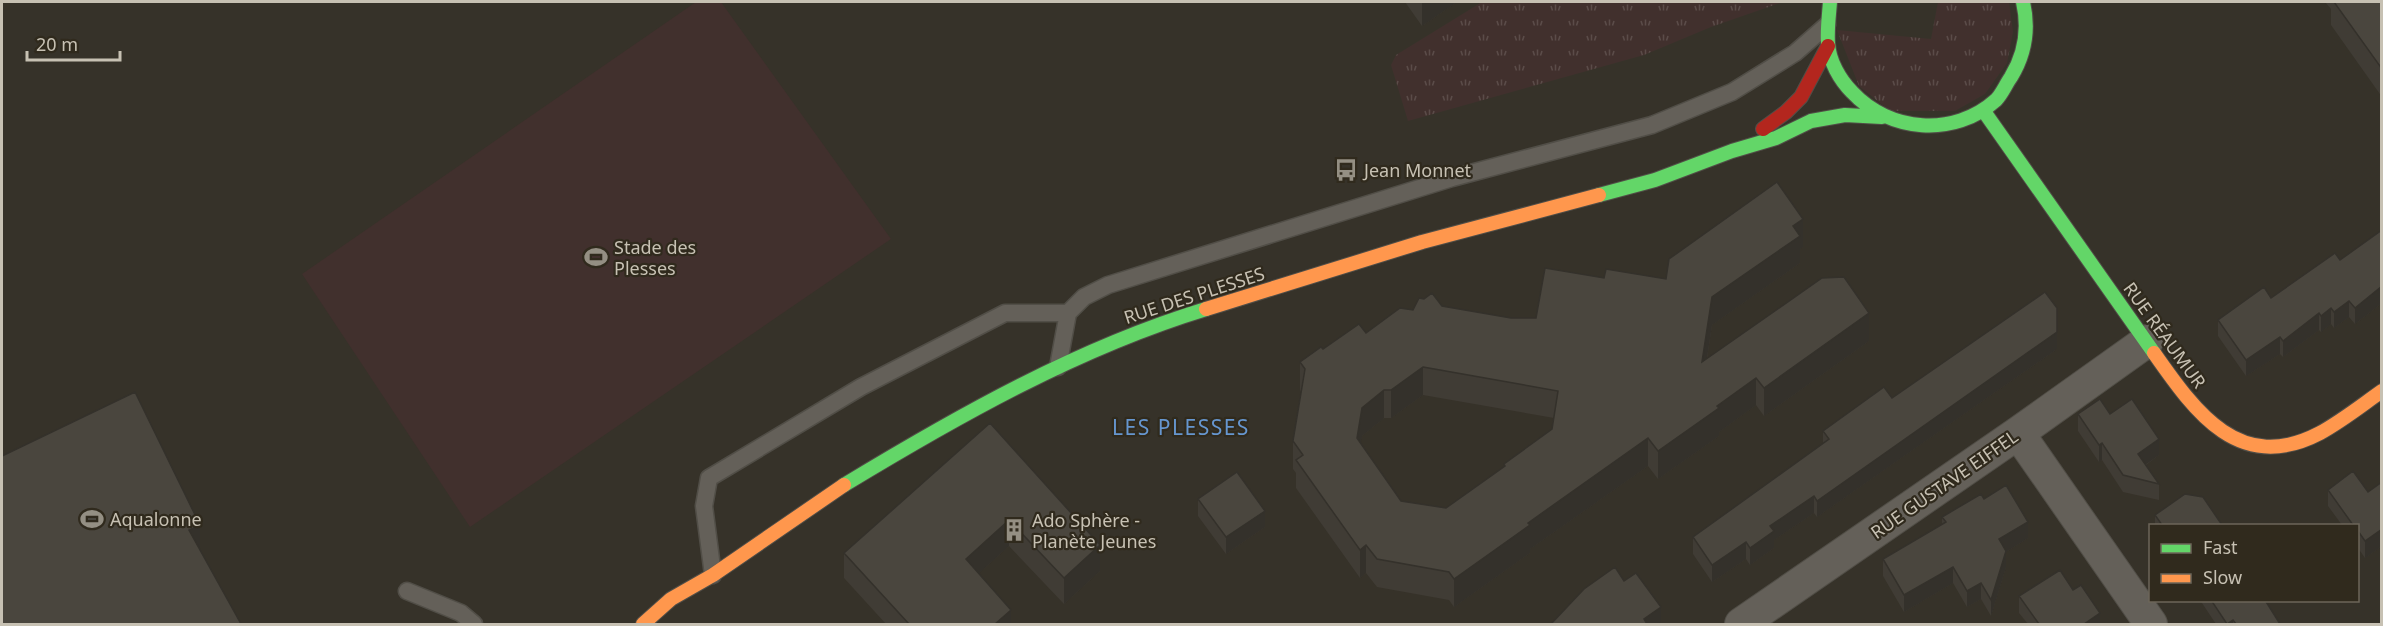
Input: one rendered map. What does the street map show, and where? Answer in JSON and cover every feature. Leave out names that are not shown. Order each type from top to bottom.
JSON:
[{"type":"street","points":[[1830,2],[1827,25],[1828,46],[1832,61],[1847,88],[1863,104],[1882,117],[1907,125],[1933,127],[1967,118],[1983,110],[2000,94],[2014,75],[2023,53],[2026,29],[2024,3]]},
{"type":"street","name":"RUE DES PLESSES","points":[[1732,151],[1786,112],[1801,97],[1828,46]]},
{"type":"street","name":"RUE RÉAUMUR","points":[[1983,110],[2184,396],[2229,435],[2249,445],[2289,445],[2312,438],[2382,391]]},
{"type":"street","name":"RUE DES PLESSES","points":[[643,624],[670,599],[713,575],[831,493],[894,455],[1058,367],[1112,342],[1192,314],[1422,242],[1655,180],[1732,151],[1776,138],[1796,127],[1827,116],[1882,117]]},
{"type":"street","name":"RUE GUSTAVE EIFFEL","points":[[1741,624],[2147,341]]},
{"type":"street","points":[[2018,433],[2151,624]]},
{"type":"street","name":"RUE DES PLESSES","points":[[691,603],[713,575]]},
{"type":"lane","points":[[1058,367],[1068,313],[1084,297],[1108,285],[1385,198],[1653,125],[1732,92],[1762,75],[1795,53],[1827,25]]},
{"type":"lane","points":[[713,575],[704,506],[709,478],[861,387],[1005,313],[1068,313]]},
{"type":"lane","points":[[406,591],[461,613],[474,624]]},
{"type":"green space","name":"Stade des Plesses","points":[[696,2],[721,2],[891,239],[470,527],[302,274]]},
{"type":"green space","points":[[1482,2],[1783,2],[1711,27],[1644,55],[1408,121],[1391,65],[1396,55]]},
{"type":"green space","points":[[1938,2],[2009,2],[2013,32],[2007,63],[1985,94],[1955,111],[1890,111],[1859,86],[1837,30],[1931,39]]},
{"type":"building","points":[[2334,2],[2382,2],[2382,69]]},
{"type":"building","points":[[1777,182],[1803,219],[1793,226],[1800,236],[1712,297],[1702,362],[1822,278],[1844,277],[1869,313],[1764,388],[1756,378],[1717,406],[1719,408],[1658,451],[1648,438],[1454,579],[1449,572],[1377,559],[1366,545],[1360,550],[1296,460],[1303,455],[1293,441],[1305,369],[1300,362],[1359,324],[1366,333],[1400,308],[1413,310],[1419,298],[1424,299],[1432,293],[1442,306],[1511,318],[1536,318],[1545,268],[1604,278],[1606,269],[1666,279],[1669,259]],"holes":[[[1423,367],[1558,391],[1552,429],[1446,508],[1401,501],[1357,438],[1362,408],[1384,390],[1391,390]]]},
{"type":"building","points":[[2382,230],[2382,286],[2355,308],[2349,301],[2334,312],[2331,308],[2321,316],[2319,313],[2283,341],[2280,337],[2246,360],[2218,320],[2264,287],[2271,298],[2335,253],[2340,260]]},
{"type":"building","points":[[2045,292],[2057,308],[2057,332],[1817,501],[1814,496],[1770,526],[1774,531],[1750,548],[1746,542],[1712,565],[1693,537],[1829,439],[1823,431],[1884,387],[1892,398]]},
{"type":"building","name":"Aqualonne","points":[[135,392],[200,525],[189,530],[241,624],[2,624],[2,456]]},
{"type":"building","points":[[2100,399],[2110,414],[2132,399],[2159,439],[2138,454],[2159,484],[2123,475],[2102,443],[2099,445],[2078,414]]},
{"type":"building","points":[[990,423],[1100,545],[1064,578],[1009,520],[966,559],[1011,610],[995,624],[909,624],[844,553]]},
{"type":"building","points":[[2353,471],[2368,492],[2382,482],[2382,529],[2365,541],[2359,532],[2359,524],[2352,524],[2328,490]]},
{"type":"building","points":[[1237,472],[1265,511],[1226,537],[1198,499]]},
{"type":"building","points":[[2006,485],[2028,522],[1999,539],[2006,551],[1991,600],[1981,583],[1967,591],[1953,567],[1904,595],[1883,559],[1946,522],[1942,517],[1981,494],[1984,499]]},
{"type":"building","points":[[2185,494],[2203,497],[2221,524],[2161,524],[2155,515]]},
{"type":"building","points":[[1615,567],[1624,581],[1636,573],[1661,607],[1644,619],[1647,624],[1551,624],[1584,589]]},
{"type":"building","points":[[2060,570],[2073,590],[2081,585],[2100,613],[2084,624],[2039,624],[2019,596]]},
{"type":"building","points":[[2212,602],[2266,602],[2280,624],[2236,624],[2233,620],[2227,624]]},
{"type":"traffic: fast","points":[[1830,2],[1829,50],[1843,82],[1867,105],[1884,115],[1903,122],[1922,125],[1942,125],[1961,120],[1979,112],[1998,98],[2016,68],[2023,50],[2026,31],[2023,2]]},
{"type":"traffic: fast","points":[[1983,110],[2154,353]]},
{"type":"traffic: fast","points":[[1599,195],[1655,180],[1732,151],[1776,138],[1811,121],[1845,115],[1882,117]]},
{"type":"traffic: fast","points":[[844,485],[975,409],[1065,364],[1111,343],[1206,309]]},
{"type":"traffic: slow","points":[[1206,309],[1422,242],[1599,195]]},
{"type":"traffic: slow","points":[[2154,353],[2186,397],[2204,416],[2223,431],[2243,442],[2266,447],[2292,444],[2320,433],[2382,391]]},
{"type":"traffic: slow","points":[[643,624],[671,599],[713,575],[844,485]]},
{"type":"traffic: jam","points":[[1763,129],[1786,112],[1801,97],[1828,46]]},
{"type":"place","name":"Jean Monnet","points":[[1346,170]]},
{"type":"place","name":"Stade des Plesses","points":[[596,257]]},
{"type":"place","name":"Aqualonne","points":[[92,519]]},
{"type":"place","name":"Ado Sphère - Planète Jeunes","points":[[1014,530]]},
{"type":"district","name":"LES PLESSES","points":[[1181,427]]}]
